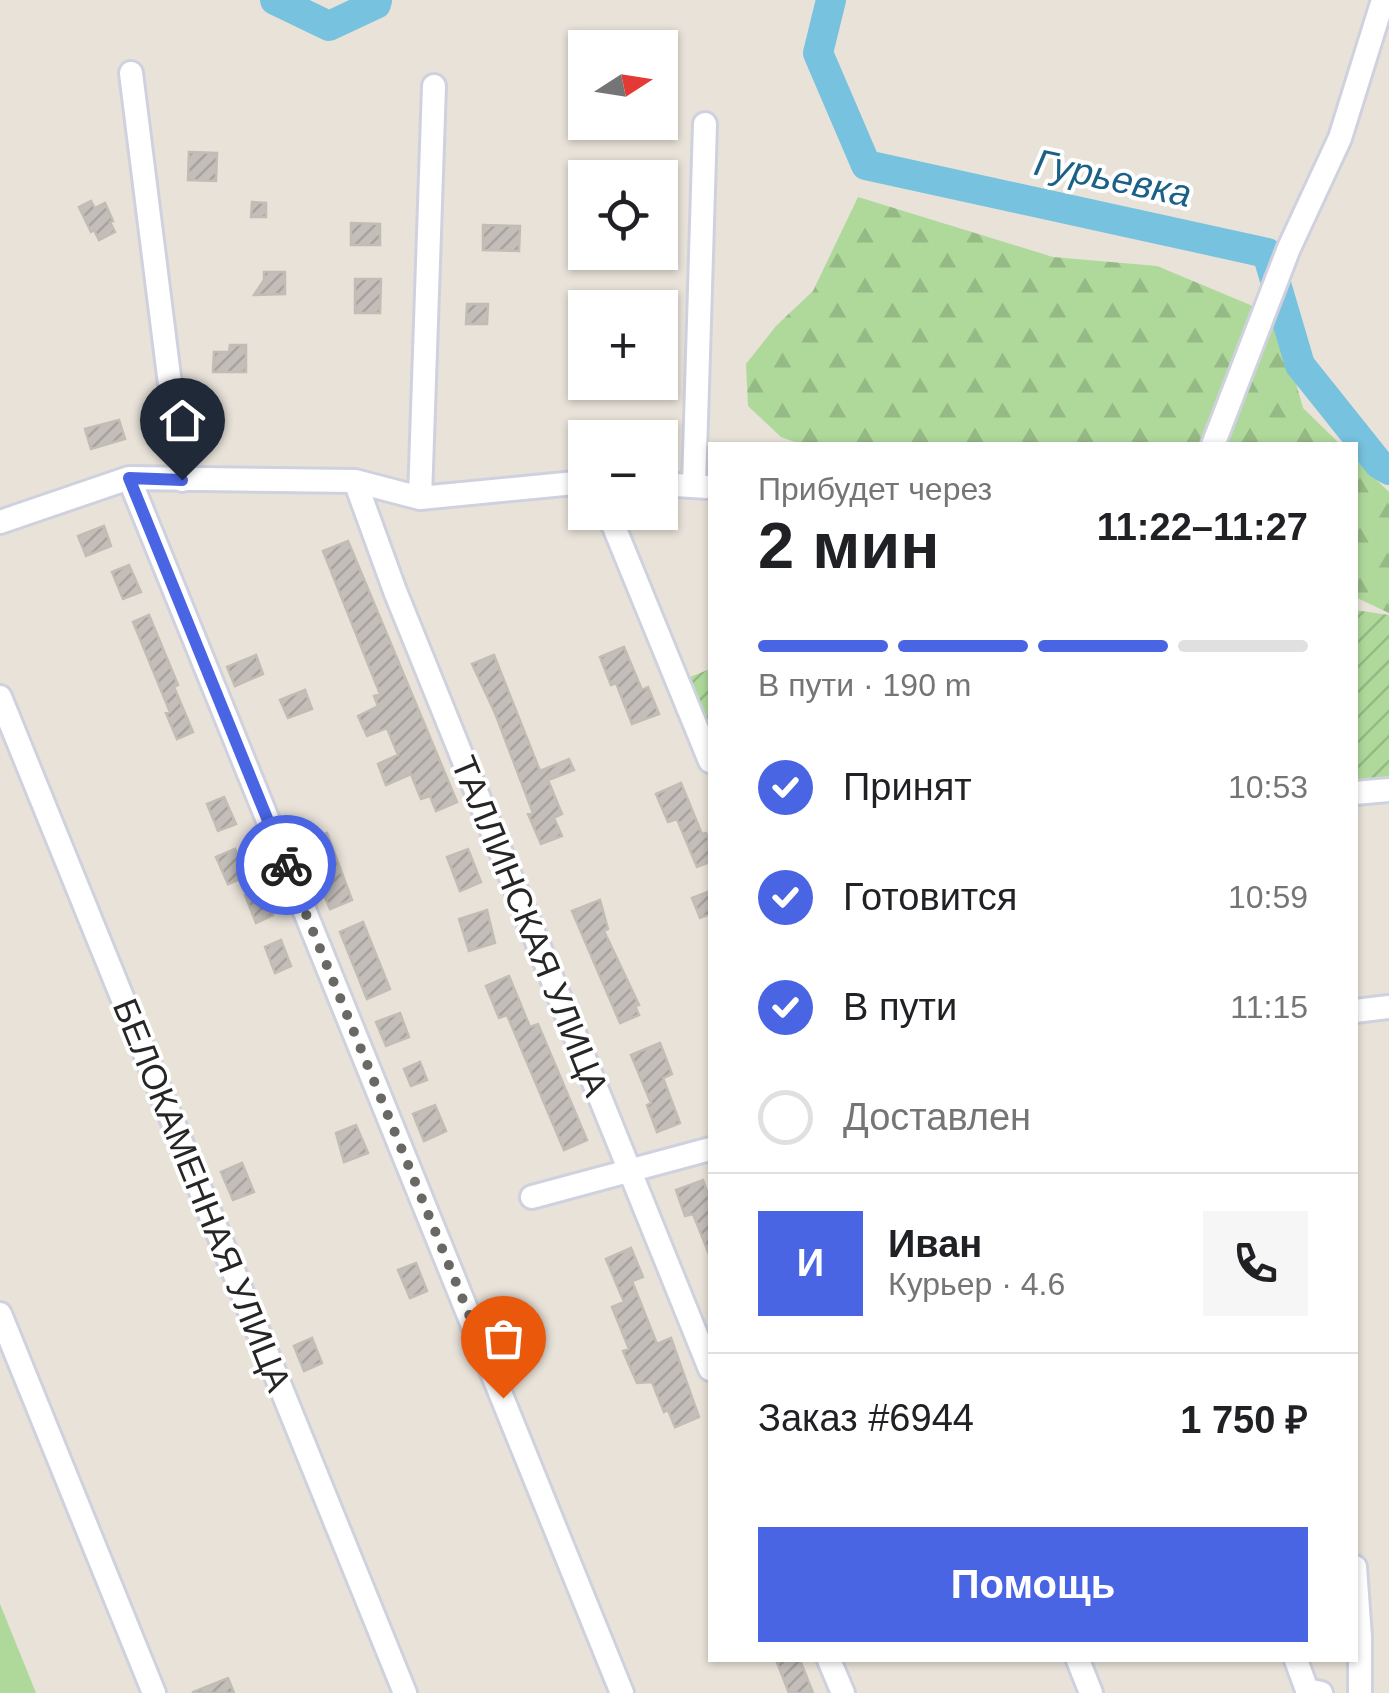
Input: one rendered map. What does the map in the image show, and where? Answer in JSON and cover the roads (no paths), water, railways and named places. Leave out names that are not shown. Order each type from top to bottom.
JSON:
[{"type":"street","points":[[1214,442],[1289,248],[1340,138],[1383,0]]},
{"type":"street","points":[[130,73],[182,480]]},
{"type":"street","points":[[420,498],[434,86]]},
{"type":"street","points":[[702,487],[705,124]]},
{"type":"street","points":[[129,478],[622,1693]]},
{"type":"street","points":[[0,522],[129,478],[355,481],[420,498],[568,484]]},
{"type":"street","name":"ТАЛЛИНСКАЯ УЛИЦА","points":[[355,481],[395,591],[708,1364]]},
{"type":"street","points":[[615,530],[708,756]]},
{"type":"street","name":"БЕЛОКАМЕННАЯ УЛИЦА","points":[[0,697],[405,1693]]},
{"type":"street","points":[[1358,793],[1389,790]]},
{"type":"street","points":[[1358,1011],[1389,1007]]},
{"type":"street","points":[[532,1197],[708,1150]]},
{"type":"street","points":[[0,1314],[154,1693]]},
{"type":"street","points":[[1358,1608],[1360,1693]]},
{"type":"street","points":[[831,1662],[843,1693]]},
{"type":"street","points":[[1079,1662],[1091,1693]]},
{"type":"street","points":[[1297,1662],[1308,1690],[1321,1693]]},
{"type":"waterway","name":"Гурьевка","points":[[275,0],[329,26],[376,4],[377,0]]},
{"type":"waterway","name":"Гурьевка","points":[[831,0],[818,53],[866,165],[1267,253],[1300,365],[1379,464],[1389,470]]}]
